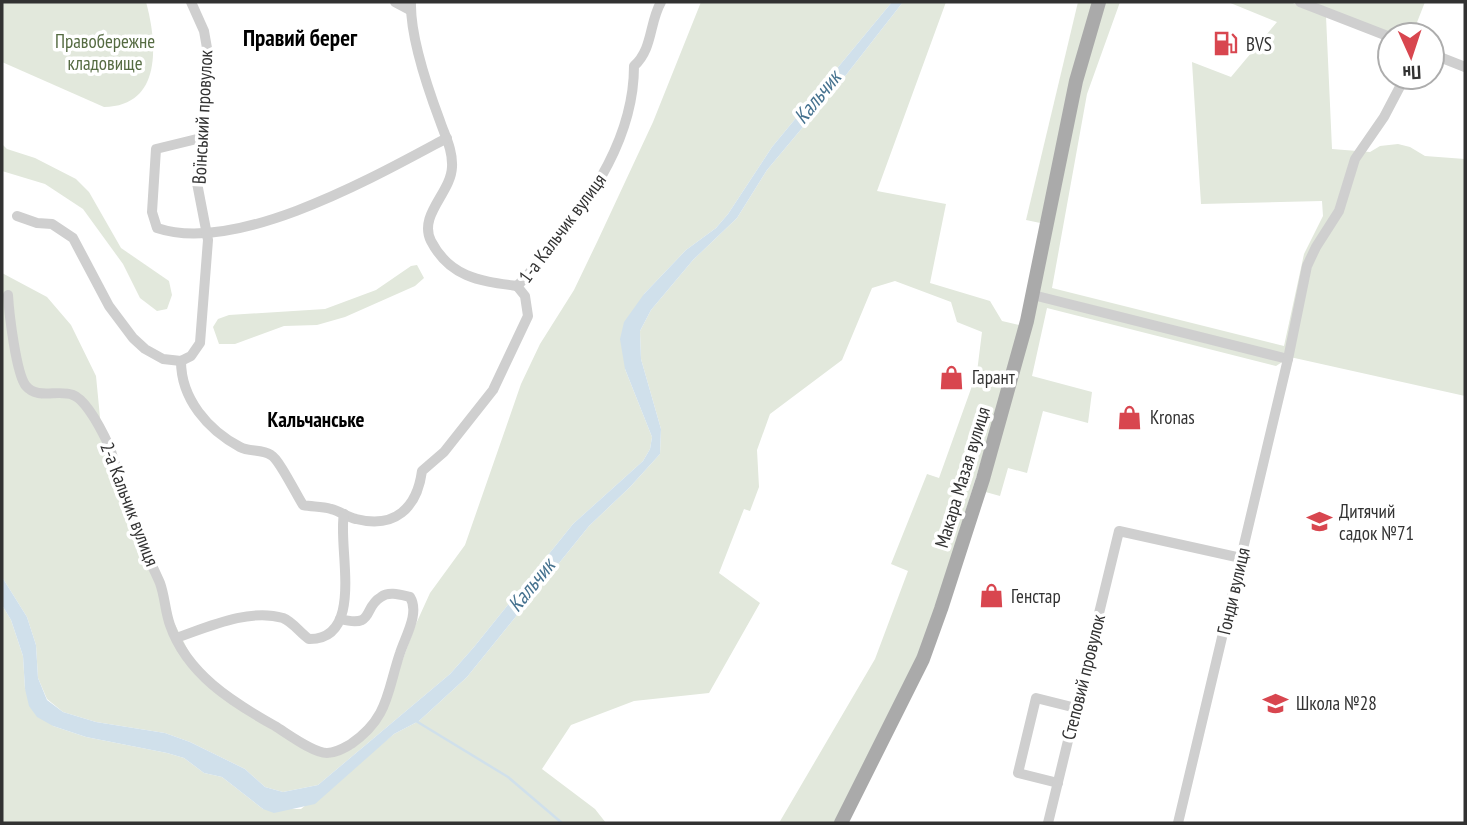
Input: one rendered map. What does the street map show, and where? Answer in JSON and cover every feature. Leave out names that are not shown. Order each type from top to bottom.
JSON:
[{"type":"main road","name":"Макара Мазая вулиця","points":[[841,823],[907,695],[941,610],[986,467],[1033,295],[1076,81],[1099,2]]},
{"type":"street","name":"Воїнський провулок","points":[[191,2],[204,31],[207,48],[205,111],[197,183],[208,234]]},
{"type":"street","points":[[395,2],[411,6],[417,45],[447,138],[452,171],[428,222],[428,235],[446,261],[459,272],[476,280],[517,286]]},
{"type":"street","name":"1-а Кальчик вулиця","points":[[344,514],[370,521],[399,516],[411,503],[422,471],[444,452],[493,390],[521,335],[527,316],[525,296],[517,286],[560,236],[602,178],[629,110],[634,87],[634,66],[645,54],[661,2]]},
{"type":"street","points":[[1300,2],[1376,32]]},
{"type":"street","points":[[1446,60],[1465,67]]},
{"type":"street","name":"Гонди вулиця","points":[[1178,823],[1288,359],[1307,266],[1339,211],[1355,159],[1384,117],[1398,91]]},
{"type":"street","points":[[201,138],[156,149],[152,212],[157,228],[182,234],[208,234],[251,227],[304,207],[390,168],[447,138]]},
{"type":"street","points":[[17,216],[37,223],[52,224],[73,238],[109,306],[133,338],[145,349],[163,359],[181,361],[191,356],[200,343],[208,234]]},
{"type":"street","name":"2-а Кальчик вулиця","points":[[8,295],[14,340],[26,386],[39,393],[76,396],[83,403],[109,445],[140,539],[161,588],[169,623],[176,638],[188,657],[213,688],[315,750],[327,753],[340,751],[368,731],[379,715],[392,687],[395,669],[411,623],[413,602],[410,597],[384,595],[363,620],[340,620],[334,628],[315,639],[305,636],[284,619],[259,617],[231,619],[176,638]]},
{"type":"street","points":[[1033,295],[1288,359]]},
{"type":"street","points":[[181,361],[186,386],[199,415],[210,427],[242,448],[275,457],[303,505],[329,508],[344,514],[342,531],[346,584],[340,620]]},
{"type":"street","name":"Степовий провулок","points":[[1048,823],[1119,530],[1241,558]]},
{"type":"street","points":[[1058,783],[1018,773],[1036,698],[1076,708]]},
{"type":"green space","name":"Правобережне кладовище","points":[[2,2],[146,2],[153,53],[146,84],[137,96],[123,104],[104,107],[2,62]]},
{"type":"green space","points":[[701,2],[892,2],[772,147],[728,214],[716,228],[686,250],[644,294],[625,369],[652,437],[650,449],[643,461],[573,524],[450,674],[318,785],[283,792],[265,787],[245,769],[190,742],[165,733],[96,722],[63,712],[47,699],[38,678],[36,645],[27,617],[2,577],[2,273],[47,297],[71,325],[96,376],[102,438],[160,595],[203,680],[314,753],[360,740],[399,670],[430,593],[465,545],[521,384],[540,344],[574,290],[598,240],[653,122]]},
{"type":"green space","points":[[903,2],[946,2],[877,191],[946,204],[930,283],[990,301],[1002,321],[1023,326],[920,658],[837,823],[779,823],[875,659],[908,571],[891,564],[927,474],[939,478],[977,372],[982,332],[957,322],[951,302],[895,281],[872,288],[842,360],[770,414],[757,450],[759,487],[750,511],[744,509],[719,573],[760,603],[709,693],[634,701],[571,725],[542,769],[595,809],[606,823],[2,823],[2,605],[11,620],[23,656],[25,689],[53,726],[86,737],[184,758],[204,773],[222,777],[263,809],[301,809],[394,734],[419,721],[467,677],[589,526],[660,454],[661,429],[641,359],[640,331],[651,310],[693,260],[737,218],[767,170]]},
{"type":"green space","points":[[1078,2],[1096,2],[1045,224],[1026,220]]},
{"type":"green space","points":[[1101,2],[1120,2],[1087,94],[1052,288],[1284,346],[1304,254],[1323,216],[1322,201],[1201,204],[1192,62],[1231,77],[1277,22],[1228,2],[1290,2],[1326,16],[1332,149],[1370,152],[1380,146],[1398,144],[1410,147],[1425,156],[1465,159],[1465,396],[1290,357],[1276,366],[1047,308],[1032,376],[1092,392],[1088,423],[1043,411],[1027,473],[1008,468],[1000,496],[982,491]]},
{"type":"green space","points":[[1311,2],[1425,2],[1418,21],[1376,21],[1376,28]]},
{"type":"green space","points":[[2,144],[7,149],[35,158],[76,179],[89,192],[121,248],[169,281],[172,295],[167,309],[157,311],[140,298],[123,264],[83,209],[45,184],[2,171]]},
{"type":"green space","points":[[417,265],[424,278],[415,286],[345,317],[317,325],[284,326],[235,344],[219,344],[213,327],[218,319],[229,315],[325,309],[376,290],[411,266]]},
{"type":"water","name":"Кальчик","points":[[892,2],[903,2],[767,170],[737,218],[693,260],[651,310],[640,331],[641,359],[661,429],[660,454],[589,526],[467,677],[419,721],[394,734],[315,804],[274,813],[263,809],[222,777],[204,773],[184,758],[86,737],[53,726],[37,717],[29,706],[25,689],[23,656],[11,620],[2,605],[2,577],[27,617],[36,645],[38,678],[47,700],[63,712],[96,722],[165,733],[190,742],[245,769],[265,787],[283,792],[318,785],[450,674],[573,524],[643,461],[650,449],[652,437],[625,369],[620,339],[624,322],[644,294],[686,250],[716,228],[728,214],[772,147]]},
{"type":"waterway","points":[[416,721],[508,777],[562,823]]},
{"type":"place","name":"BVS","points":[[1226,44]]},
{"type":"place","name":"Гарант","points":[[952,377]]},
{"type":"place","name":"Kronas","points":[[1130,417]]},
{"type":"place","name":"Дитячий садок №71","points":[[1319,522]]},
{"type":"place","name":"Генстар","points":[[991,596]]},
{"type":"place","name":"Школа №28","points":[[1276,703]]},
{"type":"district","name":"Правий берег","points":[[300,37]]},
{"type":"district","name":"Кальчанське","points":[[316,419]]}]
